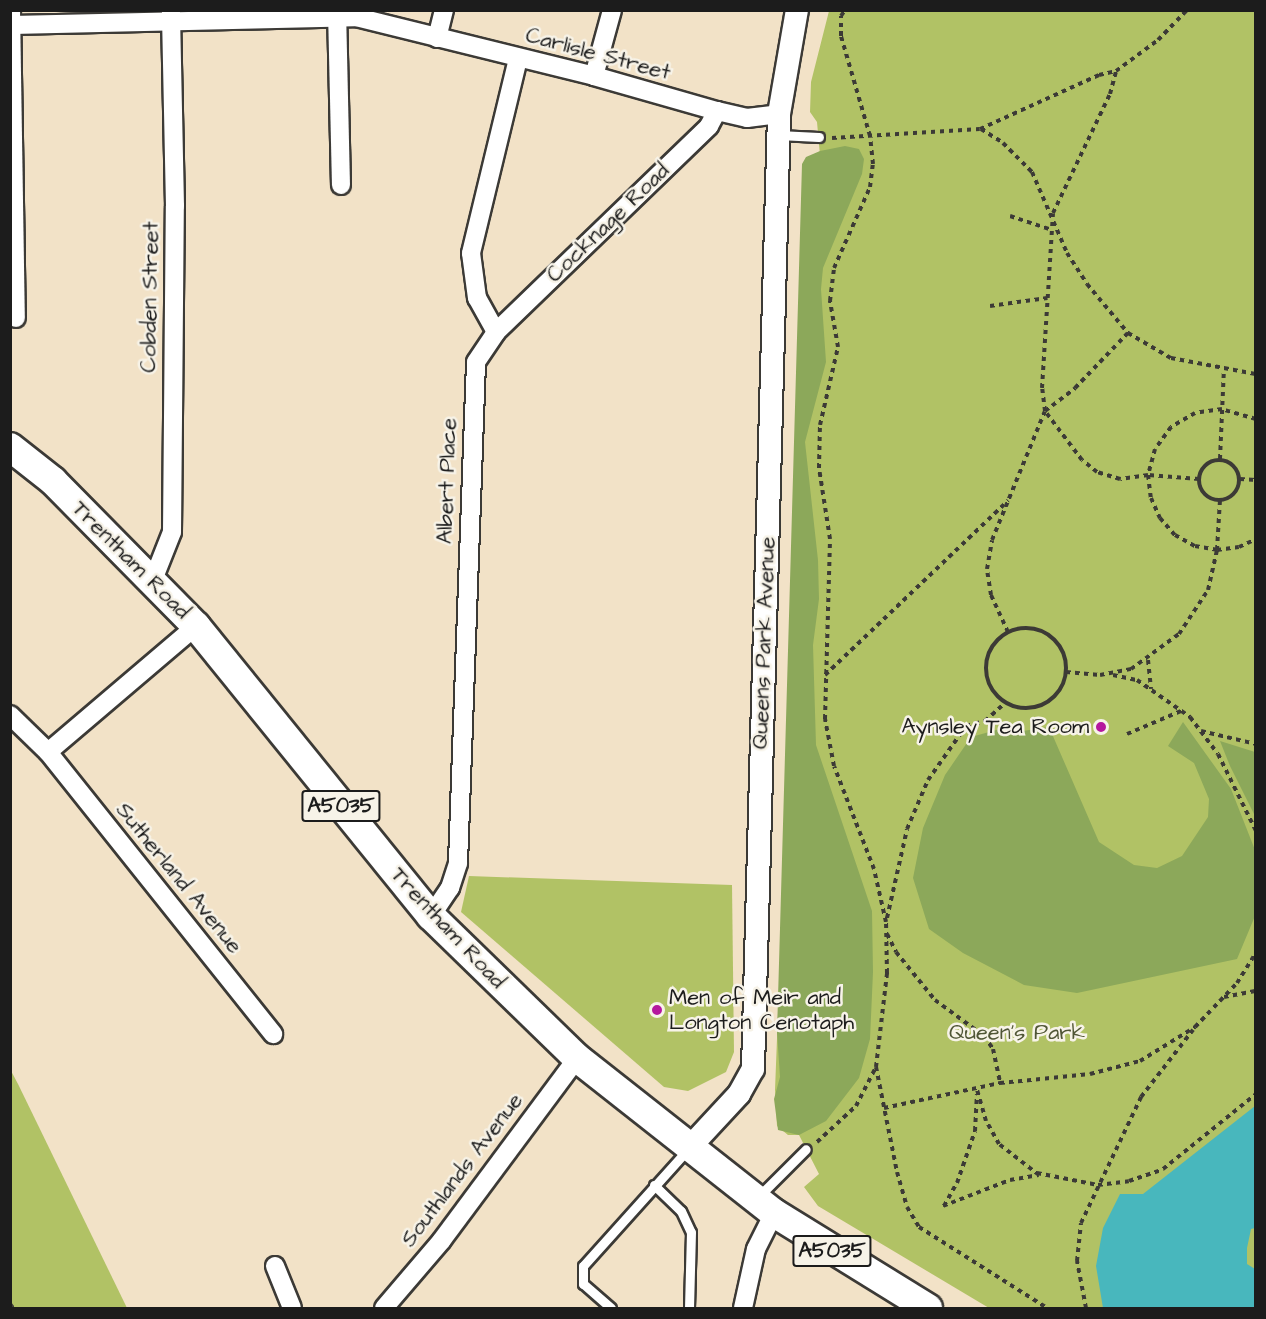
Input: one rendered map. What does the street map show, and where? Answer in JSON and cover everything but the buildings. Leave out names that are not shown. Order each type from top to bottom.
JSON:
[{"type":"main road","name":"Trentham Road","points":[[10,447],[53,481],[196,626],[431,916],[577,1058],[765,1206],[928,1308]]},
{"type":"street","points":[[11,10],[16,318]]},
{"type":"street","points":[[437,38],[444,10]]},
{"type":"street","points":[[594,76],[612,10]]},
{"type":"street","points":[[778,125],[797,10]]},
{"type":"street","points":[[337,14],[341,185]]},
{"type":"street","name":"Carlisle Street","points":[[11,26],[171,16],[337,14],[594,76],[717,111],[778,125]]},
{"type":"street","name":"Cobden Street","points":[[153,580],[172,532],[175,206],[171,16]]},
{"type":"street","points":[[496,332],[477,298],[471,253],[518,58]]},
{"type":"street","name":"Cocknage Road","points":[[496,332],[709,126],[717,111]]},
{"type":"street","name":"Queens Park Avenue","points":[[689,1148],[739,1094],[753,1069],[778,125]]},
{"type":"street","name":"Albert Place","points":[[431,916],[450,888],[458,863],[476,362],[496,332]]},
{"type":"street","points":[[48,752],[196,626]]},
{"type":"street","name":"Sutherland Avenue","points":[[10,715],[48,752],[273,1034]]},
{"type":"street","name":"Southlands Avenue","points":[[384,1308],[442,1240],[577,1058]]},
{"type":"street","points":[[743,1308],[765,1206]]},
{"type":"street","points":[[275,1266],[292,1308]]},
{"type":"lane","points":[[778,125],[819,137]]},
{"type":"lane","points":[[610,1308],[584,1284],[583,1266],[689,1148]]},
{"type":"lane","points":[[765,1206],[806,1149]]},
{"type":"lane","points":[[654,1185],[681,1211],[691,1232],[689,1308]]},
{"type":"path","points":[[845,10],[841,16],[841,36],[870,136],[870,187],[834,268],[830,301],[838,347],[820,425],[819,468],[830,539],[825,719],[834,766],[874,869],[886,922]]},
{"type":"path","points":[[819,137],[980,129],[1116,71],[1158,40],[1187,10]]},
{"type":"path","points":[[1008,632],[991,595],[987,569],[992,540],[1045,411],[1042,388],[1053,213],[1110,94],[1116,71]]},
{"type":"path","points":[[980,129],[1003,143],[1032,172],[1053,213],[1067,253],[1087,284],[1128,333],[1170,358],[1256,374]]},
{"type":"path","points":[[1010,216],[1052,230]]},
{"type":"path","points":[[990,306],[1047,298]]},
{"type":"path","points":[[1045,411],[1075,388],[1128,333]]},
{"type":"path","points":[[1220,459],[1224,369]]},
{"type":"path","points":[[1256,419],[1222,409],[1195,413],[1172,427],[1155,449],[1148,475],[1151,498],[1160,518],[1175,535],[1195,546],[1217,550],[1239,547],[1256,539]]},
{"type":"path","points":[[1045,411],[1082,460],[1097,472],[1120,479],[1148,475],[1199,479]]},
{"type":"path","points":[[1220,459],[1237,469],[1240,479],[1236,491],[1220,500],[1207,496],[1199,479],[1205,465],[1220,459]]},
{"type":"path","points":[[1240,479],[1256,480]]},
{"type":"path","points":[[825,675],[1011,498]]},
{"type":"path","points":[[1111,674],[1148,660],[1179,634],[1196,613],[1208,590],[1217,550],[1220,500]]},
{"type":"path","points":[[1036,629],[1049,635],[1059,645],[1066,672],[1058,690],[1044,704],[1024,707],[1006,702],[990,684],[987,660],[991,649],[1008,632],[1036,629]]},
{"type":"path","points":[[1148,660],[1152,689]]},
{"type":"path","points":[[1066,672],[1111,674],[1137,680],[1181,711],[1200,731],[1238,789],[1256,831]]},
{"type":"path","points":[[1006,702],[985,721],[966,726],[928,780],[907,829],[886,922],[887,973],[876,1067],[897,1173],[907,1206],[919,1227],[1047,1308]]},
{"type":"path","points":[[1127,734],[1181,711]]},
{"type":"path","points":[[1200,731],[1256,744]]},
{"type":"path","points":[[886,931],[896,952],[935,1000],[984,1036],[993,1049],[1000,1083]]},
{"type":"path","points":[[1086,1308],[1079,1285],[1077,1244],[1098,1185],[1140,1097],[1256,954]]},
{"type":"path","points":[[1223,997],[1256,991]]},
{"type":"path","points":[[884,1108],[1000,1083],[1090,1074],[1140,1061],[1195,1027]]},
{"type":"path","points":[[806,1149],[828,1135],[856,1106],[876,1067]]},
{"type":"path","points":[[977,1089],[975,1131],[957,1183],[943,1206],[1010,1180],[1039,1175],[1036,1173]]},
{"type":"path","points":[[977,1089],[986,1121],[999,1144],[1036,1173],[1098,1185],[1129,1181],[1163,1169],[1256,1094]]},
{"type":"path","points":[[10,1304],[13,1308]]},
{"type":"green space","name":"Queen's Park","points":[[829,11],[1255,11],[1255,1308],[989,1308],[818,1206],[804,1187],[819,1174],[799,1135],[788,1135],[777,1126],[775,1090],[797,524],[820,155],[817,122],[810,112],[811,82]]},
{"type":"green space","points":[[845,146],[859,149],[864,159],[862,174],[823,268],[821,289],[826,362],[805,442],[818,560],[819,599],[813,645],[816,745],[872,911],[873,972],[870,1039],[859,1078],[826,1121],[799,1135],[778,1130],[774,1099],[780,1077],[777,1033],[802,164],[806,157],[820,151]]},
{"type":"green space","points":[[1183,722],[1231,789],[1255,850],[1255,916],[1237,959],[1077,993],[1024,985],[963,953],[929,929],[913,878],[923,828],[945,775],[971,737],[1000,729],[1016,732],[1049,727],[1099,842],[1134,865],[1157,868],[1182,856],[1208,817],[1209,799],[1194,763],[1168,746]]},
{"type":"green space","points":[[1220,741],[1255,752],[1255,816],[1230,766]]},
{"type":"green space","points":[[469,876],[732,885],[734,1052],[726,1072],[688,1091],[664,1087],[461,912]]},
{"type":"green space","points":[[10,1069],[18,1084],[127,1308],[11,1308]]},
{"type":"water","points":[[1255,1106],[1255,1228],[1251,1229],[1247,1248],[1247,1264],[1255,1269],[1255,1308],[1103,1308],[1096,1266],[1103,1228],[1120,1194],[1143,1194]]},
{"type":"place","name":"Aynsley Tea Room","points":[[1101,727]]},
{"type":"place","name":"Men of Meir and Longton Cenotaph","points":[[657,1010]]}]
